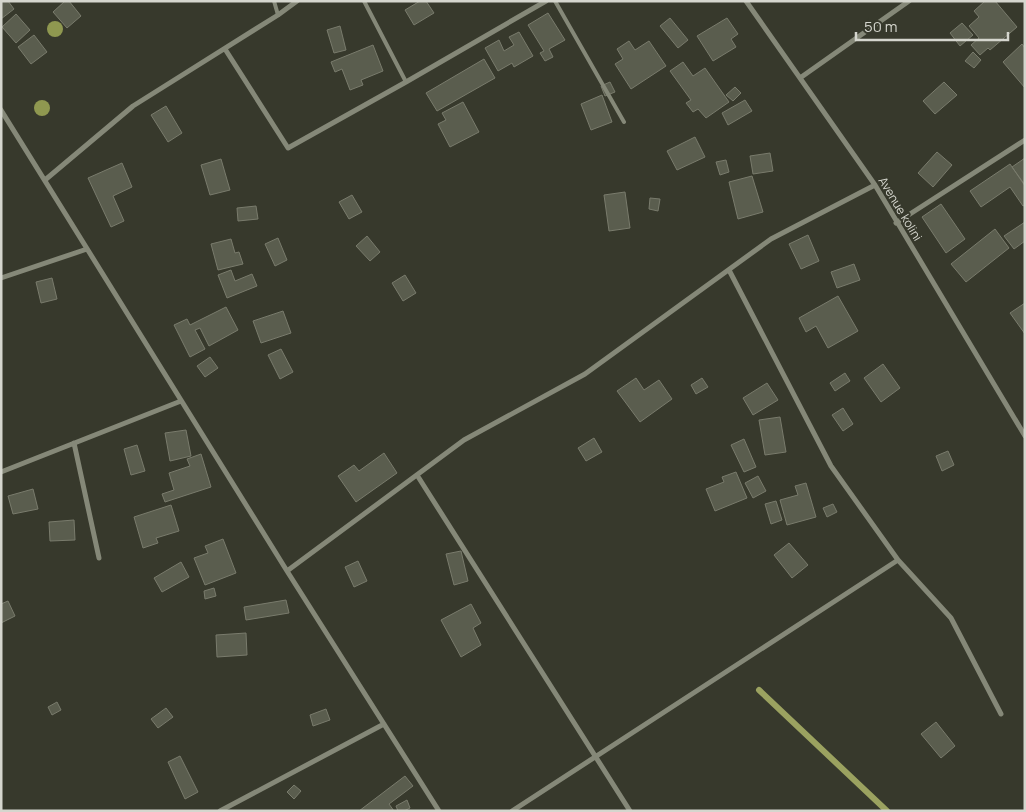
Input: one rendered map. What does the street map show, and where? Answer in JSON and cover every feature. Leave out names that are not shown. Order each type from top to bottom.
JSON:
[{"type":"street","points":[[45,180],[133,106],[225,49],[297,1]]},
{"type":"street","points":[[225,49],[288,148],[546,1]]},
{"type":"street","name":"Avenue kolini","points":[[746,1],[874,185],[1025,436]]},
{"type":"street","points":[[800,78],[909,1]]},
{"type":"street","points":[[1,110],[287,571],[439,811]]},
{"type":"street","points":[[896,223],[1025,140]]},
{"type":"street","points":[[287,571],[464,440],[585,374],[772,239],[874,185]]},
{"type":"street","points":[[1,278],[87,249]]},
{"type":"street","points":[[729,270],[831,466],[898,560],[950,618],[1001,714]]},
{"type":"street","points":[[1,472],[182,401]]},
{"type":"street","points":[[74,444],[99,558]]},
{"type":"street","points":[[417,475],[630,811]]},
{"type":"street","points":[[512,811],[898,560]]},
{"type":"street","points":[[220,811],[384,724]]},
{"type":"lane","points":[[274,1],[278,15]]},
{"type":"lane","points":[[364,1],[406,82]]},
{"type":"lane","points":[[556,1],[624,122]]},
{"type":"building","points":[[1,1],[8,1],[14,9],[1,19]]},
{"type":"building","points":[[65,1],[69,1],[81,16],[67,28],[53,12]]},
{"type":"building","points":[[420,1],[426,1],[434,13],[414,25],[405,10]]},
{"type":"building","points":[[985,1],[995,1],[1017,27],[990,50],[988,48],[980,55],[971,45],[979,38],[969,26],[979,17],[974,11]]},
{"type":"building","points":[[548,13],[565,40],[549,49],[553,57],[545,61],[540,53],[544,51],[528,25]]},
{"type":"building","points":[[16,14],[30,30],[16,43],[2,27]]},
{"type":"building","points":[[670,18],[688,40],[678,48],[660,26]]},
{"type":"building","points":[[727,18],[738,34],[731,39],[736,47],[713,61],[697,36]]},
{"type":"building","points":[[962,23],[973,35],[960,46],[950,33]]},
{"type":"building","points":[[340,26],[346,50],[334,53],[327,30]]},
{"type":"building","points":[[519,32],[533,56],[514,67],[512,63],[498,71],[485,48],[499,40],[504,51],[514,45],[509,37]]},
{"type":"building","points":[[34,35],[47,52],[31,64],[18,47]]},
{"type":"building","points":[[629,41],[635,50],[649,41],[666,66],[631,89],[615,64],[623,59],[617,49]]},
{"type":"building","points":[[1022,44],[1025,48],[1025,88],[1003,62]]},
{"type":"building","points":[[373,45],[383,71],[361,80],[363,85],[350,90],[342,69],[335,72],[331,62]]},
{"type":"building","points":[[973,52],[981,60],[974,68],[965,61]]},
{"type":"building","points":[[484,59],[495,78],[437,111],[426,93]]},
{"type":"building","points":[[683,62],[693,76],[705,68],[729,102],[706,118],[698,109],[693,112],[686,103],[691,100],[670,71]]},
{"type":"building","points":[[610,82],[615,92],[605,96],[601,86]]},
{"type":"building","points":[[944,82],[957,95],[935,114],[923,101]]},
{"type":"building","points":[[735,87],[741,93],[733,101],[726,95]]},
{"type":"building","points":[[602,95],[612,122],[591,130],[581,104]]},
{"type":"building","points":[[745,100],[752,111],[728,125],[722,113]]},
{"type":"building","points":[[463,102],[479,132],[450,147],[438,124],[446,120],[442,113]]},
{"type":"building","points":[[166,106],[182,133],[168,142],[151,115]]},
{"type":"building","points":[[695,137],[705,157],[677,170],[667,151]]},
{"type":"building","points":[[937,152],[952,165],[933,187],[918,173]]},
{"type":"building","points":[[770,153],[773,171],[753,174],[750,156]]},
{"type":"building","points":[[1025,158],[1025,185],[1012,167]]},
{"type":"building","points":[[221,159],[230,190],[210,195],[201,165]]},
{"type":"building","points":[[726,160],[729,172],[720,175],[716,162]]},
{"type":"building","points":[[122,163],[132,187],[113,196],[124,221],[111,227],[88,178]]},
{"type":"building","points":[[1010,164],[1025,186],[1025,205],[1023,206],[1010,187],[981,207],[970,191]]},
{"type":"building","points":[[752,176],[763,212],[738,219],[729,182]]},
{"type":"building","points":[[625,192],[630,228],[609,231],[604,195]]},
{"type":"building","points":[[352,195],[362,212],[349,219],[339,202]]},
{"type":"building","points":[[650,198],[660,199],[658,211],[649,209]]},
{"type":"building","points":[[941,204],[965,239],[946,253],[922,217]]},
{"type":"building","points":[[256,206],[258,219],[238,221],[237,208]]},
{"type":"building","points":[[1025,222],[1025,241],[1014,249],[1004,236]]},
{"type":"building","points":[[995,229],[1009,248],[966,282],[951,264]]},
{"type":"building","points":[[808,235],[819,261],[801,269],[789,244]]},
{"type":"building","points":[[367,236],[380,252],[370,261],[356,246]]},
{"type":"building","points":[[278,238],[287,260],[275,266],[265,244]]},
{"type":"building","points":[[231,239],[235,253],[239,252],[243,264],[218,270],[211,244]]},
{"type":"building","points":[[854,264],[860,280],[837,288],[831,272]]},
{"type":"building","points":[[231,270],[235,281],[252,274],[257,286],[227,298],[218,275]]},
{"type":"building","points":[[405,275],[416,293],[403,301],[392,283]]},
{"type":"building","points":[[52,278],[57,299],[41,303],[36,282]]},
{"type":"building","points":[[838,296],[858,331],[828,348],[816,326],[806,332],[799,318]]},
{"type":"building","points":[[1025,303],[1025,334],[1010,313]]},
{"type":"building","points":[[226,307],[238,330],[209,346],[200,328],[195,330],[205,349],[190,357],[174,325],[187,319],[190,325]]},
{"type":"building","points":[[283,311],[291,333],[261,343],[253,321]]},
{"type":"building","points":[[281,349],[293,372],[280,379],[268,355]]},
{"type":"building","points":[[210,357],[218,368],[205,377],[197,366]]},
{"type":"building","points":[[883,364],[900,388],[881,402],[864,378]]},
{"type":"building","points":[[845,373],[850,381],[835,391],[830,383]]},
{"type":"building","points":[[636,378],[644,390],[659,380],[672,399],[640,422],[617,391]]},
{"type":"building","points":[[702,378],[708,387],[696,394],[691,385]]},
{"type":"building","points":[[767,383],[778,400],[753,415],[743,398]]},
{"type":"building","points":[[843,408],[853,424],[843,431],[832,415]]},
{"type":"building","points":[[780,417],[786,452],[765,455],[759,420]]},
{"type":"building","points":[[186,430],[191,456],[170,461],[165,433]]},
{"type":"building","points":[[594,438],[602,452],[586,461],[578,448]]},
{"type":"building","points":[[744,439],[756,467],[744,472],[731,445]]},
{"type":"building","points":[[137,445],[145,471],[131,475],[124,449]]},
{"type":"building","points":[[948,451],[954,465],[942,471],[936,456]]},
{"type":"building","points":[[384,453],[397,473],[356,502],[338,476],[354,465],[359,471]]},
{"type":"building","points":[[201,454],[211,487],[165,502],[162,494],[174,490],[169,473],[190,466],[187,459]]},
{"type":"building","points":[[736,472],[747,498],[715,511],[706,489],[724,482],[722,477]]},
{"type":"building","points":[[758,476],[766,491],[753,498],[745,483]]},
{"type":"building","points":[[806,483],[816,517],[787,525],[780,500],[798,495],[795,486]]},
{"type":"building","points":[[33,489],[38,509],[13,514],[8,496]]},
{"type":"building","points":[[776,501],[782,520],[771,524],[765,504]]},
{"type":"building","points":[[833,504],[837,512],[827,517],[823,508]]},
{"type":"building","points":[[171,505],[179,531],[156,538],[158,543],[143,548],[134,517]]},
{"type":"building","points":[[74,520],[75,540],[50,541],[49,522]]},
{"type":"building","points":[[223,539],[236,573],[205,585],[194,558],[208,553],[205,546]]},
{"type":"building","points":[[789,543],[808,565],[792,578],[774,555]]},
{"type":"building","points":[[461,551],[468,581],[454,585],[446,554]]},
{"type":"building","points":[[358,561],[367,581],[354,587],[345,567]]},
{"type":"building","points":[[181,562],[189,577],[162,592],[154,578]]},
{"type":"building","points":[[214,588],[216,596],[205,599],[204,591]]},
{"type":"building","points":[[286,600],[289,613],[246,620],[244,607]]},
{"type":"building","points":[[8,601],[15,616],[1,623],[1,604]]},
{"type":"building","points":[[471,604],[481,623],[473,628],[481,645],[461,657],[441,620]]},
{"type":"building","points":[[246,633],[247,655],[217,657],[216,635]]},
{"type":"building","points":[[57,702],[61,710],[52,715],[48,707]]},
{"type":"building","points":[[166,708],[173,717],[158,728],[151,719]]},
{"type":"building","points":[[326,709],[330,720],[313,726],[310,715]]},
{"type":"building","points":[[936,722],[955,746],[941,758],[921,734]]},
{"type":"building","points":[[180,756],[198,792],[185,799],[168,762]]},
{"type":"building","points":[[405,776],[413,786],[389,804],[394,811],[359,811]]},
{"type":"building","points":[[294,785],[301,791],[294,799],[287,792]]},
{"type":"building","points":[[407,800],[410,808],[398,811],[396,806]]},
{"type":"waterway","points":[[759,690],[887,811]]}]
